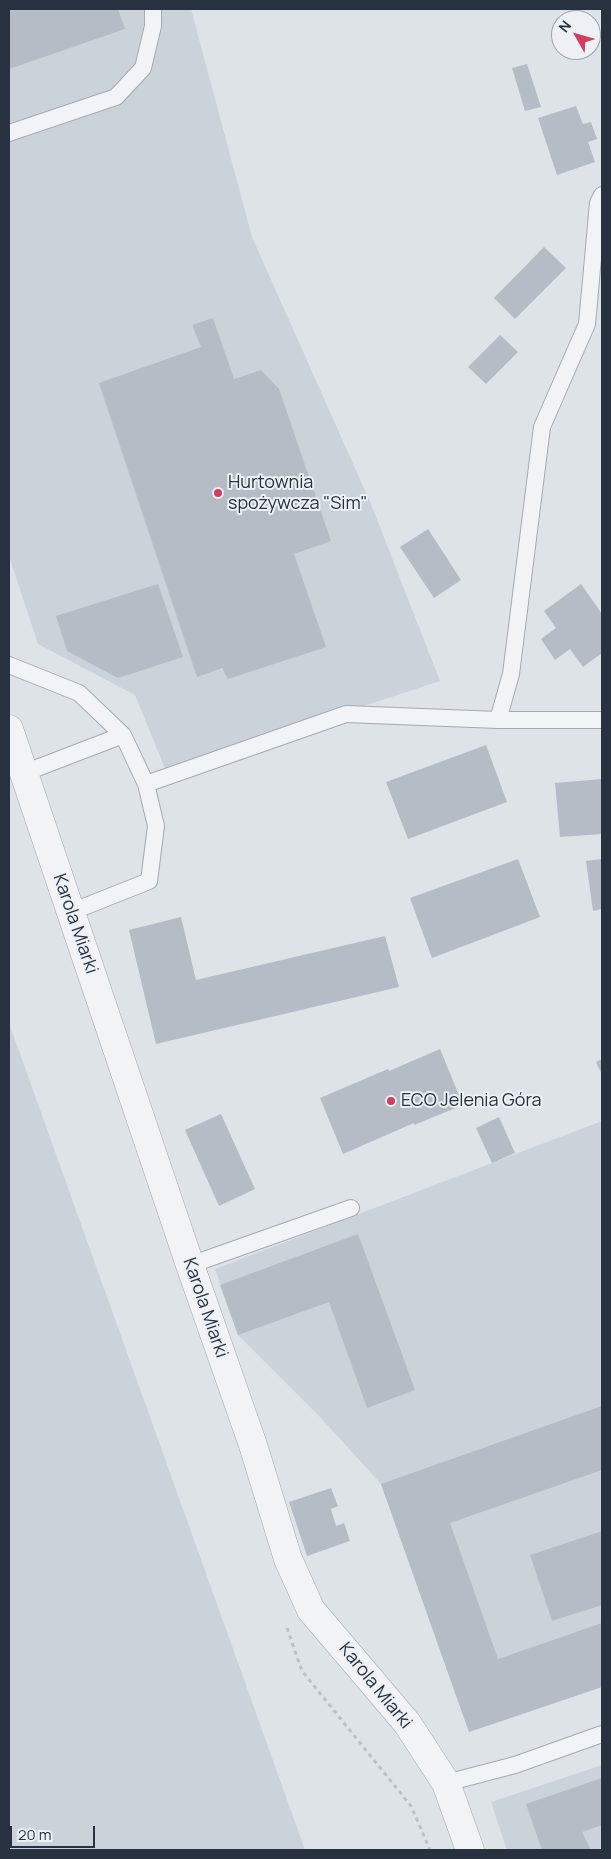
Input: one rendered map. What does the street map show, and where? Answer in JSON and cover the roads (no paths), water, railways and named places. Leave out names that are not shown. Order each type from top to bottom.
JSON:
[{"type":"street","name":"Karola Miarki","points":[[9,729],[190,1265],[253,1445],[288,1559],[311,1610],[407,1723],[446,1783],[470,1850]]},
{"type":"lane","points":[[9,133],[116,97],[143,68],[153,26],[153,9]]},
{"type":"lane","points":[[498,720],[511,674],[542,427],[587,324],[598,203],[602,195]]},
{"type":"lane","points":[[9,665],[79,693],[123,735],[146,784],[156,826],[149,881],[71,912]]},
{"type":"lane","points":[[146,784],[346,714],[498,720],[602,720]]},
{"type":"lane","points":[[24,773],[123,735]]},
{"type":"lane","points":[[190,1265],[351,1208]]},
{"type":"lane","points":[[446,1783],[515,1765],[602,1734]]},
{"type":"place","name":"Hurtownia spożywcza \"Sim\"","points":[[218,493]]},
{"type":"place","name":"ECO Jelenia Góra","points":[[391,1101]]}]
